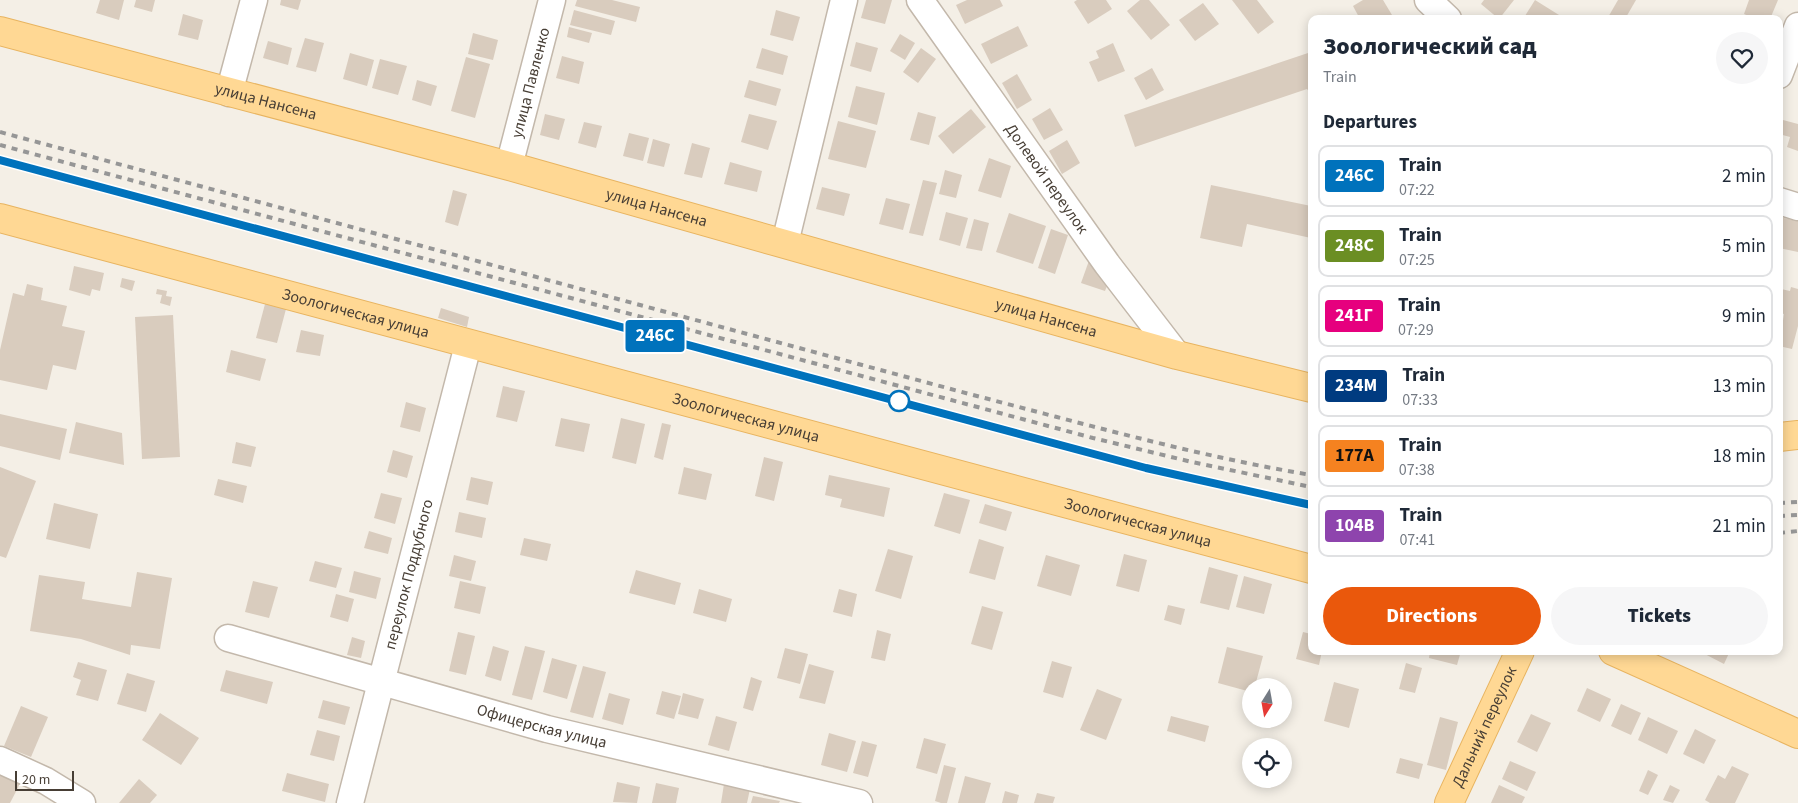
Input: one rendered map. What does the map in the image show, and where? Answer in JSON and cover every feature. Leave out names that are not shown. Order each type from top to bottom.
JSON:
[{"type":"main road","name":"улица Нансена","points":[[0,31],[509,166],[1177,354],[1308,387]]},
{"type":"main road","name":"Зоологическая улица","points":[[0,218],[468,345],[1308,568]]},
{"type":"main road","points":[[1783,437],[1798,435]]},
{"type":"main road","name":"Дальний переулок","points":[[1449,803],[1518,655]]},
{"type":"main road","points":[[1622,655],[1798,734]]},
{"type":"street","points":[[230,93],[254,0]]},
{"type":"street","name":"улица Павленко","points":[[509,166],[552,0]]},
{"type":"street","points":[[785,243],[844,0]]},
{"type":"street","name":"Долевой переулок","points":[[920,0],[1107,264],[1177,354]]},
{"type":"street","points":[[1428,0],[1444,15]]},
{"type":"street","points":[[1783,65],[1798,26]]},
{"type":"street","points":[[1783,202],[1798,207]]},
{"type":"street","name":"переулок Поддубного","points":[[350,803],[468,345]]},
{"type":"street","name":"Офицерская улица","points":[[228,638],[547,729],[859,803]]},
{"type":"street","points":[[0,760],[46,781],[82,803]]},
{"type":"building","points":[[100,0],[124,0],[119,20],[96,13]]},
{"type":"building","points":[[136,0],[155,0],[152,12],[134,7]]},
{"type":"building","points":[[281,0],[301,0],[298,10],[280,5]]},
{"type":"building","points":[[577,0],[612,0],[640,7],[636,22],[575,6]]},
{"type":"building","points":[[866,0],[892,0],[885,24],[861,18]]},
{"type":"building","points":[[967,0],[1000,0],[1003,6],[965,24],[956,5]]},
{"type":"building","points":[[1077,0],[1106,0],[1112,9],[1088,24],[1074,2]]},
{"type":"building","points":[[1140,0],[1149,0],[1170,25],[1151,40],[1127,11]]},
{"type":"building","points":[[1232,0],[1257,0],[1274,22],[1258,34]]},
{"type":"building","points":[[1363,0],[1383,0],[1392,15],[1358,15],[1353,6]]},
{"type":"building","points":[[1484,0],[1514,0],[1502,15],[1494,15],[1481,4]]},
{"type":"building","points":[[1535,0],[1559,15],[1526,15]]},
{"type":"building","points":[[1618,0],[1636,0],[1627,15],[1609,15]]},
{"type":"building","points":[[1749,0],[1778,0],[1772,15],[1744,14]]},
{"type":"building","points":[[1203,3],[1219,24],[1195,41],[1179,20]]},
{"type":"building","points":[[574,10],[615,21],[611,35],[570,25]]},
{"type":"building","points":[[776,10],[800,17],[793,41],[770,35]]},
{"type":"building","points":[[183,14],[203,20],[198,40],[178,35]]},
{"type":"building","points":[[1018,26],[1028,46],[991,64],[981,44]]},
{"type":"building","points":[[569,27],[592,33],[589,43],[567,37]]},
{"type":"building","points":[[473,33],[498,40],[493,60],[468,54]]},
{"type":"building","points":[[900,34],[915,43],[905,60],[890,51]]},
{"type":"building","points":[[305,38],[324,43],[316,72],[296,67]]},
{"type":"building","points":[[268,41],[292,48],[288,65],[263,58]]},
{"type":"building","points":[[856,42],[878,48],[871,72],[850,66]]},
{"type":"building","points":[[1113,43],[1125,71],[1098,82],[1089,62],[1099,58],[1096,51]]},
{"type":"building","points":[[762,48],[788,56],[783,75],[756,68]]},
{"type":"building","points":[[921,48],[936,59],[918,83],[903,72]]},
{"type":"building","points":[[350,53],[374,60],[367,86],[343,79]]},
{"type":"building","points":[[1308,53],[1308,90],[1135,147],[1124,115]]},
{"type":"building","points":[[562,56],[584,62],[579,84],[556,78]]},
{"type":"building","points":[[466,57],[490,64],[475,118],[451,111]]},
{"type":"building","points":[[380,59],[407,66],[398,95],[372,88]]},
{"type":"building","points":[[1152,68],[1164,90],[1146,100],[1134,78]]},
{"type":"building","points":[[1017,74],[1032,100],[1017,109],[1002,83]]},
{"type":"building","points":[[417,80],[437,86],[431,106],[412,100]]},
{"type":"building","points":[[749,80],[781,89],[776,106],[744,97]]},
{"type":"building","points":[[856,86],[885,93],[877,125],[848,117]]},
{"type":"building","points":[[1050,108],[1063,130],[1044,140],[1032,119]]},
{"type":"building","points":[[971,109],[986,127],[953,154],[938,136]]},
{"type":"building","points":[[918,112],[936,117],[929,145],[910,140]]},
{"type":"building","points":[[545,114],[565,119],[559,140],[540,135]]},
{"type":"building","points":[[749,114],[777,121],[768,150],[741,142]]},
{"type":"building","points":[[1783,120],[1798,124],[1798,151],[1787,147],[1790,137],[1783,135]]},
{"type":"building","points":[[838,121],[876,131],[866,168],[828,159]]},
{"type":"building","points":[[584,122],[602,126],[596,148],[578,143]]},
{"type":"building","points":[[629,133],[649,138],[643,161],[623,156]]},
{"type":"building","points":[[653,139],[670,144],[664,167],[647,163]]},
{"type":"building","points":[[1067,140],[1080,163],[1062,174],[1049,151]]},
{"type":"building","points":[[692,143],[710,148],[702,178],[684,174]]},
{"type":"building","points":[[989,158],[1011,166],[1001,198],[978,191]]},
{"type":"building","points":[[730,162],[762,171],[757,192],[724,184]]},
{"type":"building","points":[[945,170],[962,175],[956,198],[939,194]]},
{"type":"building","points":[[923,180],[937,183],[923,236],[909,233]]},
{"type":"building","points":[[1211,185],[1308,205],[1308,237],[1247,224],[1242,247],[1200,238]]},
{"type":"building","points":[[822,187],[850,194],[844,216],[816,209]]},
{"type":"building","points":[[453,190],[467,194],[458,226],[445,222]]},
{"type":"building","points":[[886,198],[910,204],[903,230],[879,224]]},
{"type":"building","points":[[946,212],[968,218],[960,246],[939,240]]},
{"type":"building","points":[[1009,213],[1046,226],[1033,264],[996,252]]},
{"type":"building","points":[[1783,218],[1798,221],[1798,252],[1783,249]]},
{"type":"building","points":[[974,219],[989,223],[982,251],[966,248]]},
{"type":"building","points":[[1051,229],[1068,235],[1055,274],[1038,268]]},
{"type":"building","points":[[1091,255],[1110,278],[1105,291],[1081,283]]},
{"type":"building","points":[[74,266],[104,273],[100,291],[92,289],[90,296],[69,290]]},
{"type":"building","points":[[122,278],[135,281],[132,291],[120,287]]},
{"type":"building","points":[[27,284],[43,288],[41,300],[67,306],[62,326],[85,331],[76,370],[53,365],[47,390],[0,380],[0,350],[13,293],[24,296]]},
{"type":"building","points":[[1791,287],[1798,289],[1798,326],[1792,349],[1783,347],[1783,289],[1790,291]]},
{"type":"building","points":[[157,289],[167,291],[166,296],[172,297],[170,306],[160,303],[162,295],[156,294]]},
{"type":"building","points":[[265,304],[286,309],[277,343],[256,338]]},
{"type":"building","points":[[441,308],[469,317],[467,327],[438,318]]},
{"type":"building","points":[[173,315],[180,457],[142,459],[135,317]]},
{"type":"building","points":[[301,330],[324,335],[320,356],[296,352]]},
{"type":"building","points":[[231,350],[266,359],[260,381],[226,372]]},
{"type":"building","points":[[503,386],[525,391],[517,422],[496,417]]},
{"type":"building","points":[[406,402],[426,408],[420,432],[400,427]]},
{"type":"building","points":[[0,414],[67,429],[60,460],[0,446]]},
{"type":"building","points":[[561,418],[590,424],[584,452],[555,446]]},
{"type":"building","points":[[621,418],[645,424],[636,464],[612,458]]},
{"type":"building","points":[[76,422],[122,433],[124,465],[69,453]]},
{"type":"building","points":[[662,423],[671,425],[663,460],[654,457]]},
{"type":"building","points":[[236,442],[256,447],[251,467],[232,463]]},
{"type":"building","points":[[393,450],[413,456],[407,478],[387,472]]},
{"type":"building","points":[[764,457],[783,462],[774,501],[755,496]]},
{"type":"building","points":[[0,467],[36,481],[6,558],[0,556]]},
{"type":"building","points":[[684,467],[712,474],[706,500],[678,494]]},
{"type":"building","points":[[829,475],[890,488],[884,517],[840,507],[842,499],[825,495]]},
{"type":"building","points":[[471,477],[493,482],[488,505],[466,500]]},
{"type":"building","points":[[218,479],[247,486],[243,503],[214,495]]},
{"type":"building","points":[[381,493],[402,498],[395,524],[374,518]]},
{"type":"building","points":[[944,493],[970,500],[960,534],[934,526]]},
{"type":"building","points":[[54,503],[98,514],[90,549],[46,539]]},
{"type":"building","points":[[985,504],[1012,512],[1006,531],[979,523]]},
{"type":"building","points":[[459,512],[486,518],[482,538],[455,532]]},
{"type":"building","points":[[369,531],[392,538],[388,554],[364,548]]},
{"type":"building","points":[[524,538],[551,544],[547,561],[520,555]]},
{"type":"building","points":[[979,539],[1004,547],[995,580],[969,573]]},
{"type":"building","points":[[888,549],[913,556],[901,599],[875,591]]},
{"type":"building","points":[[1124,554],[1147,560],[1139,592],[1116,586]]},
{"type":"building","points":[[454,555],[476,561],[471,581],[449,576]]},
{"type":"building","points":[[1046,555],[1080,565],[1071,596],[1037,586]]},
{"type":"building","points":[[315,561],[342,568],[336,588],[309,581]]},
{"type":"building","points":[[1209,567],[1238,575],[1229,610],[1200,603]]},
{"type":"building","points":[[636,570],[681,583],[675,605],[629,593]]},
{"type":"building","points":[[354,571],[381,578],[376,599],[349,592]]},
{"type":"building","points":[[137,572],[172,578],[160,649],[131,645],[130,655],[81,639],[30,631],[39,575],[85,582],[82,599],[131,607]]},
{"type":"building","points":[[1244,576],[1272,584],[1264,614],[1236,607]]},
{"type":"building","points":[[253,581],[278,587],[269,618],[245,612]]},
{"type":"building","points":[[460,581],[486,587],[480,614],[454,608]]},
{"type":"building","points":[[699,589],[732,599],[726,622],[693,613]]},
{"type":"building","points":[[839,589],[857,594],[852,617],[833,612]]},
{"type":"building","points":[[336,594],[354,599],[348,622],[330,617]]},
{"type":"building","points":[[1168,605],[1185,609],[1181,625],[1164,620]]},
{"type":"building","points":[[982,606],[1003,612],[992,650],[971,644]]},
{"type":"building","points":[[877,630],[891,634],[885,661],[871,658]]},
{"type":"building","points":[[458,632],[475,636],[466,675],[449,671]]},
{"type":"building","points":[[1303,632],[1308,633],[1308,655],[1321,655],[1319,665],[1296,659]]},
{"type":"building","points":[[352,637],[365,641],[361,658],[347,655]]},
{"type":"building","points":[[493,646],[509,651],[501,681],[485,676]]},
{"type":"building","points":[[525,646],[545,651],[532,700],[512,695]]},
{"type":"building","points":[[1227,647],[1263,656],[1257,678],[1242,678],[1242,690],[1218,683]]},
{"type":"building","points":[[785,648],[808,654],[800,684],[777,678]]},
{"type":"building","points":[[1429,655],[1460,655],[1457,665],[1429,658]]},
{"type":"building","points":[[1707,655],[1728,655],[1724,664]]},
{"type":"building","points":[[552,658],[577,665],[567,699],[543,692]]},
{"type":"building","points":[[1052,661],[1072,667],[1063,698],[1043,692]]},
{"type":"building","points":[[78,662],[107,670],[98,701],[76,695],[81,680],[73,677]]},
{"type":"building","points":[[1406,663],[1422,668],[1415,693],[1399,689]]},
{"type":"building","points":[[809,664],[834,671],[825,704],[799,698]]},
{"type":"building","points":[[583,666],[606,672],[593,718],[570,712]]},
{"type":"building","points":[[226,670],[273,682],[267,704],[220,691]]},
{"type":"building","points":[[127,673],[155,681],[146,712],[117,704]]},
{"type":"building","points":[[751,677],[762,681],[753,711],[743,708]]},
{"type":"building","points":[[1334,682],[1359,689],[1349,728],[1324,721]]},
{"type":"building","points":[[1587,688],[1611,699],[1600,722],[1577,711]]},
{"type":"building","points":[[1097,689],[1122,699],[1106,740],[1080,730]]},
{"type":"building","points":[[662,691],[681,696],[674,719],[656,714]]},
{"type":"building","points":[[609,693],[630,699],[623,725],[602,719]]},
{"type":"building","points":[[683,693],[704,699],[698,719],[678,714]]},
{"type":"building","points":[[323,700],[350,707],[345,725],[318,718]]},
{"type":"building","points":[[1621,704],[1641,713],[1631,735],[1611,726]]},
{"type":"building","points":[[21,706],[48,717],[31,757],[4,746]]},
{"type":"building","points":[[160,713],[199,738],[181,765],[142,740]]},
{"type":"building","points":[[1531,714],[1551,723],[1537,752],[1517,742]]},
{"type":"building","points":[[716,716],[737,722],[729,751],[708,745]]},
{"type":"building","points":[[1171,716],[1209,726],[1205,742],[1167,731]]},
{"type":"building","points":[[1440,717],[1458,722],[1446,770],[1427,765]]},
{"type":"building","points":[[1648,717],[1678,731],[1667,754],[1638,740]]},
{"type":"building","points":[[1695,729],[1716,740],[1704,764],[1683,754]]},
{"type":"building","points":[[317,730],[340,736],[334,761],[310,755]]},
{"type":"building","points":[[829,733],[856,741],[847,772],[821,765]]},
{"type":"building","points":[[924,738],[946,744],[937,774],[916,768]]},
{"type":"building","points":[[862,741],[877,745],[868,777],[853,773]]},
{"type":"building","points":[[1400,758],[1423,764],[1419,779],[1396,773]]},
{"type":"building","points":[[1510,761],[1536,772],[1527,791],[1502,779]]},
{"type":"building","points":[[944,765],[956,768],[947,803],[941,803],[935,801]]},
{"type":"building","points":[[1732,766],[1749,774],[1735,803],[1710,803],[1705,800],[1718,775],[1725,779]]},
{"type":"building","points":[[0,770],[21,782],[10,803],[0,803]]},
{"type":"building","points":[[1648,770],[1658,775],[1648,795],[1639,791]]},
{"type":"building","points":[[287,773],[329,784],[325,802],[282,791]]},
{"type":"building","points":[[965,776],[991,783],[985,803],[958,803]]},
{"type":"building","points":[[139,779],[157,795],[150,803],[119,803]]},
{"type":"building","points":[[617,782],[640,787],[637,803],[613,802]]},
{"type":"building","points":[[656,783],[679,788],[676,803],[652,803]]},
{"type":"building","points":[[724,784],[750,789],[747,803],[721,803]]},
{"type":"building","points":[[1499,785],[1525,797],[1522,803],[1491,803]]},
{"type":"building","points":[[1670,785],[1680,790],[1673,803],[1663,800]]},
{"type":"building","points":[[1005,791],[1019,795],[1017,803],[1002,803]]},
{"type":"building","points":[[1037,793],[1055,797],[1053,803],[1034,803]]},
{"type":"building","points":[[753,796],[780,801],[779,803],[751,803]]},
{"type":"railway","points":[[0,132],[1141,439],[1226,459],[1308,474]]},
{"type":"railway","points":[[0,145],[1093,438],[1192,462],[1308,486]]},
{"type":"railway","points":[[0,160],[1146,468],[1308,504]]},
{"type":"railway","points":[[1783,503],[1798,502]]},
{"type":"railway","points":[[1783,516],[1798,515]]},
{"type":"railway","points":[[1783,533],[1798,531]]},
{"type":"train","name":"246С","points":[[0,160],[1146,468],[1308,504]]}]
